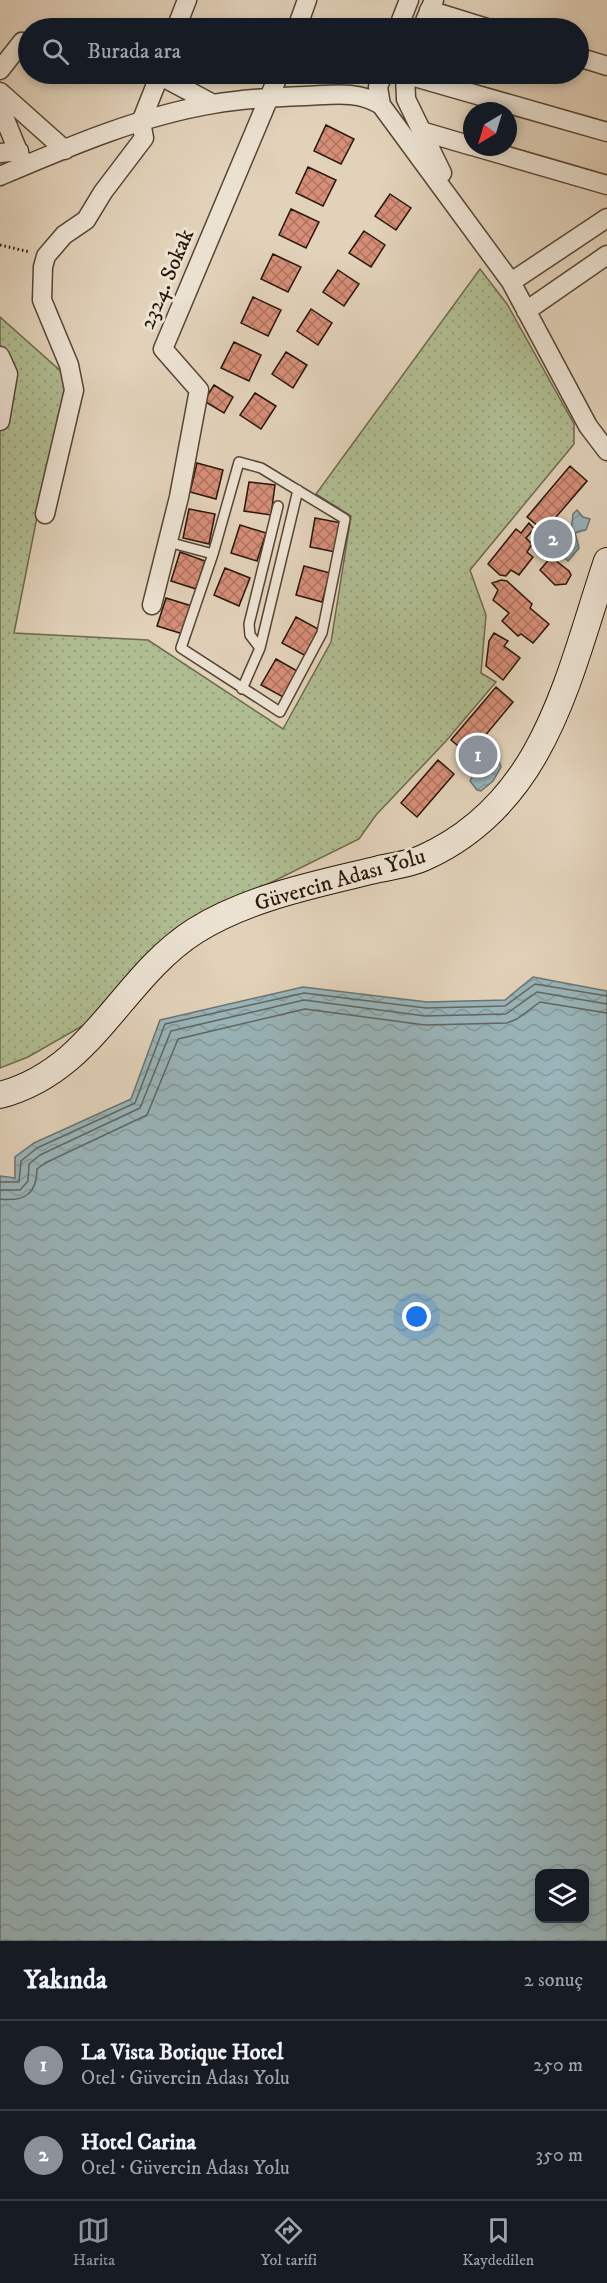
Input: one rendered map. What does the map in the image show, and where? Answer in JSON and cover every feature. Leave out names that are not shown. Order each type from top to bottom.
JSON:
[{"type":"main road","name":"Güvercin Adası Yolu","points":[[0,1095],[19,1090],[55,1071],[95,1035],[159,961],[194,931],[235,910],[317,885],[421,859],[460,839],[493,813],[539,752],[552,723],[607,561]]},
{"type":"street","points":[[180,18],[187,0]]},
{"type":"street","points":[[301,18],[307,0]]},
{"type":"street","points":[[402,18],[409,0]]},
{"type":"street","points":[[431,5],[463,18]]},
{"type":"street","points":[[0,70],[18,47]]},
{"type":"street","points":[[589,60],[607,66]]},
{"type":"street","points":[[45,514],[74,390],[69,365],[42,300],[43,267],[46,256],[64,235],[86,220],[103,192],[144,138],[141,122],[155,84]]},
{"type":"street","points":[[177,84],[213,104]]},
{"type":"street","name":"2324. Sokak","points":[[152,605],[168,542],[199,390],[163,349],[275,84]]},
{"type":"street","points":[[379,84],[381,105]]},
{"type":"street","points":[[405,84],[406,99],[464,218]]},
{"type":"street","points":[[440,84],[607,132]]},
{"type":"street","points":[[0,92],[65,150]]},
{"type":"street","points":[[0,176],[21,159],[65,150],[141,122],[213,104],[269,98],[360,94],[381,105],[511,282],[588,426],[607,451]]},
{"type":"street","points":[[0,107],[21,159]]},
{"type":"street","points":[[421,131],[463,143]]},
{"type":"street","points":[[0,153],[21,159]]},
{"type":"street","points":[[508,156],[607,185]]},
{"type":"street","points":[[511,282],[607,218]]},
{"type":"street","points":[[526,311],[607,255]]},
{"type":"street","points":[[0,356],[8,374],[0,421]]},
{"type":"lane","points":[[239,462],[261,468],[298,490],[345,519],[322,633],[280,712],[181,648],[213,554],[239,462]]},
{"type":"lane","points":[[242,689],[260,648],[298,490]]},
{"type":"lane","points":[[260,648],[250,635],[249,624],[278,506]]},
{"type":"lane","points":[[168,542],[213,554]]},
{"type":"path","points":[[0,245],[46,256]]},
{"type":"green space","points":[[480,269],[507,304],[574,424],[574,444],[470,570],[486,615],[481,673],[496,682],[446,741],[376,815],[359,839],[185,925],[84,1025],[28,1057],[0,1068],[0,317],[73,382],[45,477],[14,633],[148,640],[283,729],[331,642],[351,516],[316,494]]},
{"type":"water","points":[[577,510],[583,517],[590,519],[586,530],[575,533],[579,548],[568,561],[551,547],[563,533],[571,532],[573,514]]},
{"type":"water","points":[[490,756],[498,759],[501,767],[493,781],[481,791],[477,790],[470,781],[476,769]]},
{"type":"water","points":[[533,977],[607,991],[607,1941],[0,1941],[0,1176],[15,1178],[15,1157],[34,1143],[131,1099],[160,1020],[303,987],[427,1002],[505,1000]]},
{"type":"building","points":[[326,125],[354,139],[341,164],[314,151]]},
{"type":"building","points":[[308,167],[336,180],[323,206],[296,193]]},
{"type":"building","points":[[390,194],[411,208],[396,230],[375,216]]},
{"type":"building","points":[[291,209],[319,222],[306,248],[279,235]]},
{"type":"building","points":[[364,231],[385,245],[371,267],[349,253]]},
{"type":"building","points":[[273,254],[301,267],[288,292],[261,279]]},
{"type":"building","points":[[338,270],[359,284],[344,306],[323,292]]},
{"type":"building","points":[[253,297],[281,310],[268,336],[241,323]]},
{"type":"building","points":[[311,309],[332,323],[318,345],[297,331]]},
{"type":"building","points":[[234,342],[261,355],[249,381],[221,368]]},
{"type":"building","points":[[286,352],[307,365],[293,388],[272,374]]},
{"type":"building","points":[[214,385],[233,397],[224,413],[204,401]]},
{"type":"building","points":[[255,393],[276,406],[261,429],[240,415]]},
{"type":"building","points":[[197,463],[223,470],[216,499],[190,492]]},
{"type":"building","points":[[570,466],[587,481],[544,531],[527,517]]},
{"type":"building","points":[[249,482],[275,485],[271,515],[244,511]]},
{"type":"building","points":[[189,509],[215,514],[209,544],[183,538]]},
{"type":"building","points":[[315,518],[342,523],[336,552],[310,547]]},
{"type":"building","points":[[529,523],[534,529],[526,538],[532,544],[527,552],[533,557],[519,575],[511,570],[506,576],[500,575],[488,564],[516,529],[521,533]]},
{"type":"building","points":[[240,525],[266,533],[257,561],[231,553]]},
{"type":"building","points":[[180,552],[205,561],[196,589],[171,581]]},
{"type":"building","points":[[551,557],[569,571],[571,575],[566,584],[555,585],[540,570]]},
{"type":"building","points":[[304,566],[330,573],[322,602],[296,595]]},
{"type":"building","points":[[225,568],[250,578],[239,606],[214,595]]},
{"type":"building","points":[[507,581],[532,604],[530,608],[549,624],[533,643],[521,634],[518,636],[502,621],[509,613],[493,600],[498,590],[492,583]]},
{"type":"building","points":[[166,598],[192,606],[183,634],[157,626]]},
{"type":"building","points":[[296,617],[320,630],[306,656],[282,643]]},
{"type":"building","points":[[494,633],[508,641],[504,646],[520,658],[503,680],[486,666],[489,641]]},
{"type":"building","points":[[276,659],[299,672],[285,698],[261,685]]},
{"type":"building","points":[[496,687],[513,702],[469,755],[451,740]]},
{"type":"building","points":[[438,760],[454,774],[417,817],[401,803]]},
{"type":"place","name":"Hotel Carina","points":[[553,539]]},
{"type":"place","name":"La Vista Botique Hotel","points":[[478,755]]}]
